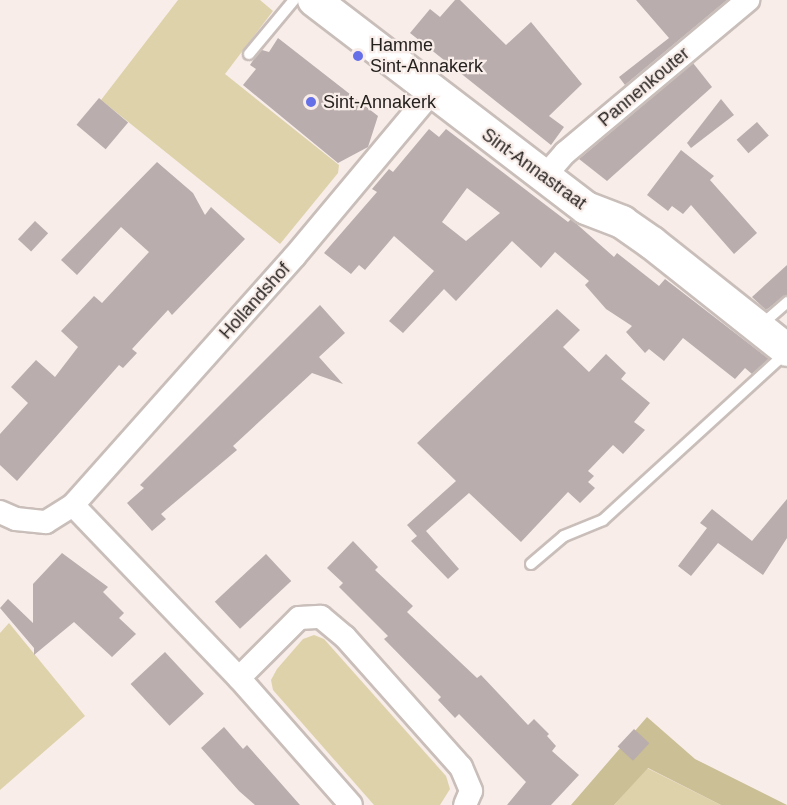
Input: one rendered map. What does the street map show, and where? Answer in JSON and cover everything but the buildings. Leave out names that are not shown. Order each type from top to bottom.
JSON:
[{"type":"street","name":"Sint-Annastraat","points":[[314,0],[431,93],[586,208],[622,222],[644,238],[787,351]]},
{"type":"street","name":"Pannenkouter","points":[[544,177],[565,153],[748,0]]},
{"type":"street","name":"Hollandshof","points":[[0,512],[16,519],[46,522],[73,505],[294,257],[431,93]]},
{"type":"street","points":[[73,505],[239,678],[351,805]]},
{"type":"street","points":[[239,678],[299,618],[321,617],[345,637],[461,767],[471,790],[465,805]]},
{"type":"lane","points":[[249,54],[294,0]]},
{"type":"lane","points":[[758,327],[787,302]]},
{"type":"lane","points":[[531,564],[564,536],[603,520],[787,351]]},
{"type":"shaded area","points":[[178,0],[260,0],[273,11],[225,74],[339,165],[338,173],[280,244],[101,100]]},
{"type":"shaded area","points":[[9,623],[85,716],[0,790],[0,633]]},
{"type":"shaded area","points":[[314,635],[324,639],[446,776],[450,789],[440,805],[374,805],[273,690],[271,680],[277,669],[303,639]]},
{"type":"shaded area","points":[[647,717],[695,759],[787,805],[721,805],[648,768],[614,805],[571,805]]},
{"type":"shaded area","points":[[647,768],[721,805],[614,805]]},
{"type":"place","name":"Hamme Sint-Annakerk","points":[[358,56]]},
{"type":"place","name":"Sint-Annakerk","points":[[311,102]]}]
